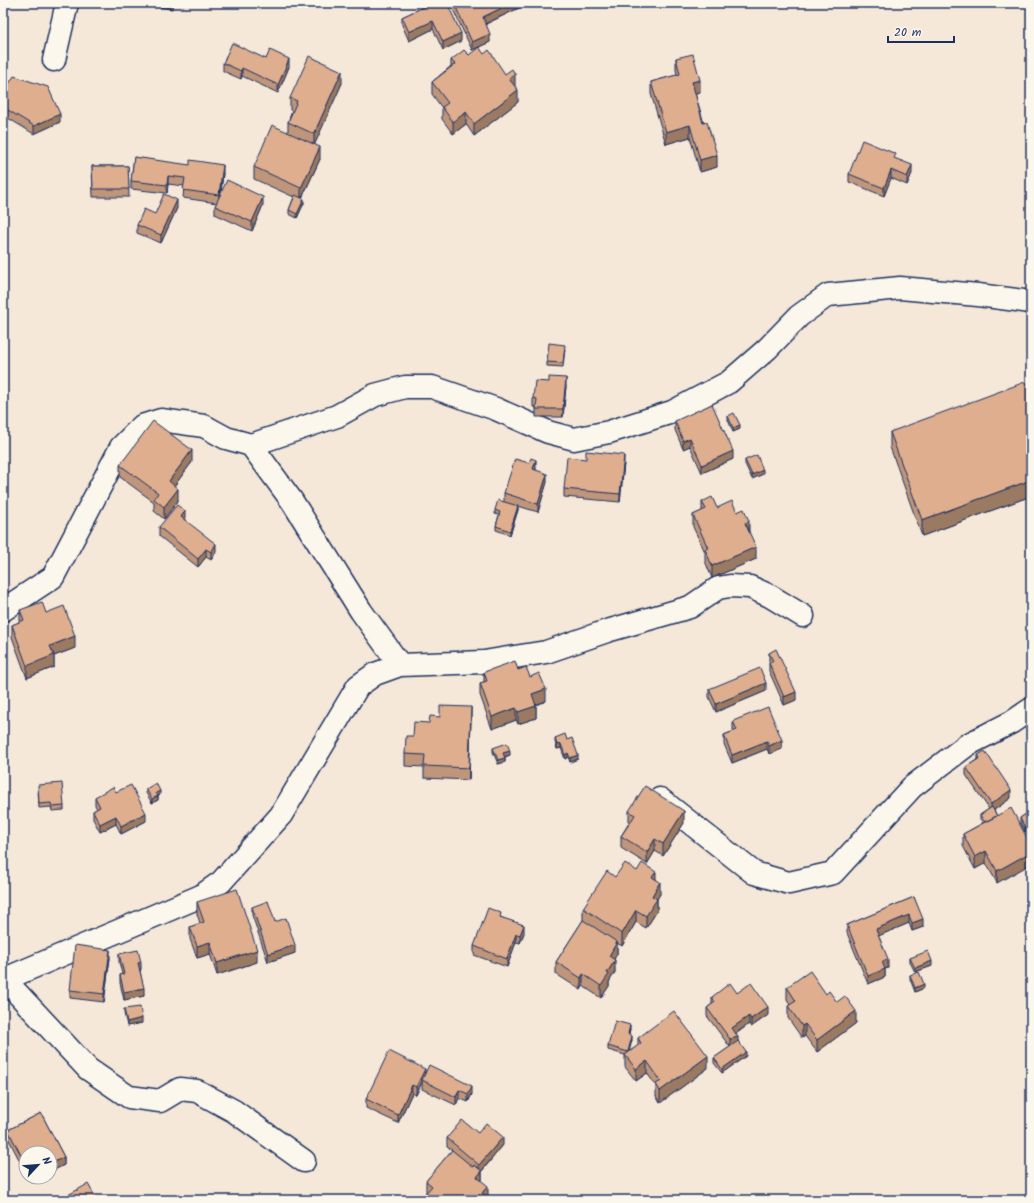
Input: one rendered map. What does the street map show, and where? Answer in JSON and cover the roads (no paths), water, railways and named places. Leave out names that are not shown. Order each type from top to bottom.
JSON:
[{"type":"street","points":[[54,60],[67,3]]},
{"type":"street","points":[[3,610],[53,577],[121,447],[142,426],[161,420],[204,426],[226,438],[251,445],[337,416],[375,395],[405,387],[432,387],[496,409],[548,432],[574,439],[609,432],[672,412],[729,382],[767,349],[799,316],[828,295],[900,288],[978,295],[1031,302]]},
{"type":"street","points":[[251,445],[292,501],[361,611],[400,665]]},
{"type":"street","points":[[304,1161],[234,1111],[197,1091],[180,1089],[160,1101],[129,1097],[88,1069],[4,979],[201,896],[220,882],[282,815],[358,686],[376,674],[400,665],[484,662],[546,652],[607,631],[690,607],[718,588],[730,586],[750,587],[770,596],[803,616]]},
{"type":"street","points":[[647,791],[672,808],[754,873],[789,883],[833,873],[912,788],[967,745],[1012,722],[1031,709]]}]
